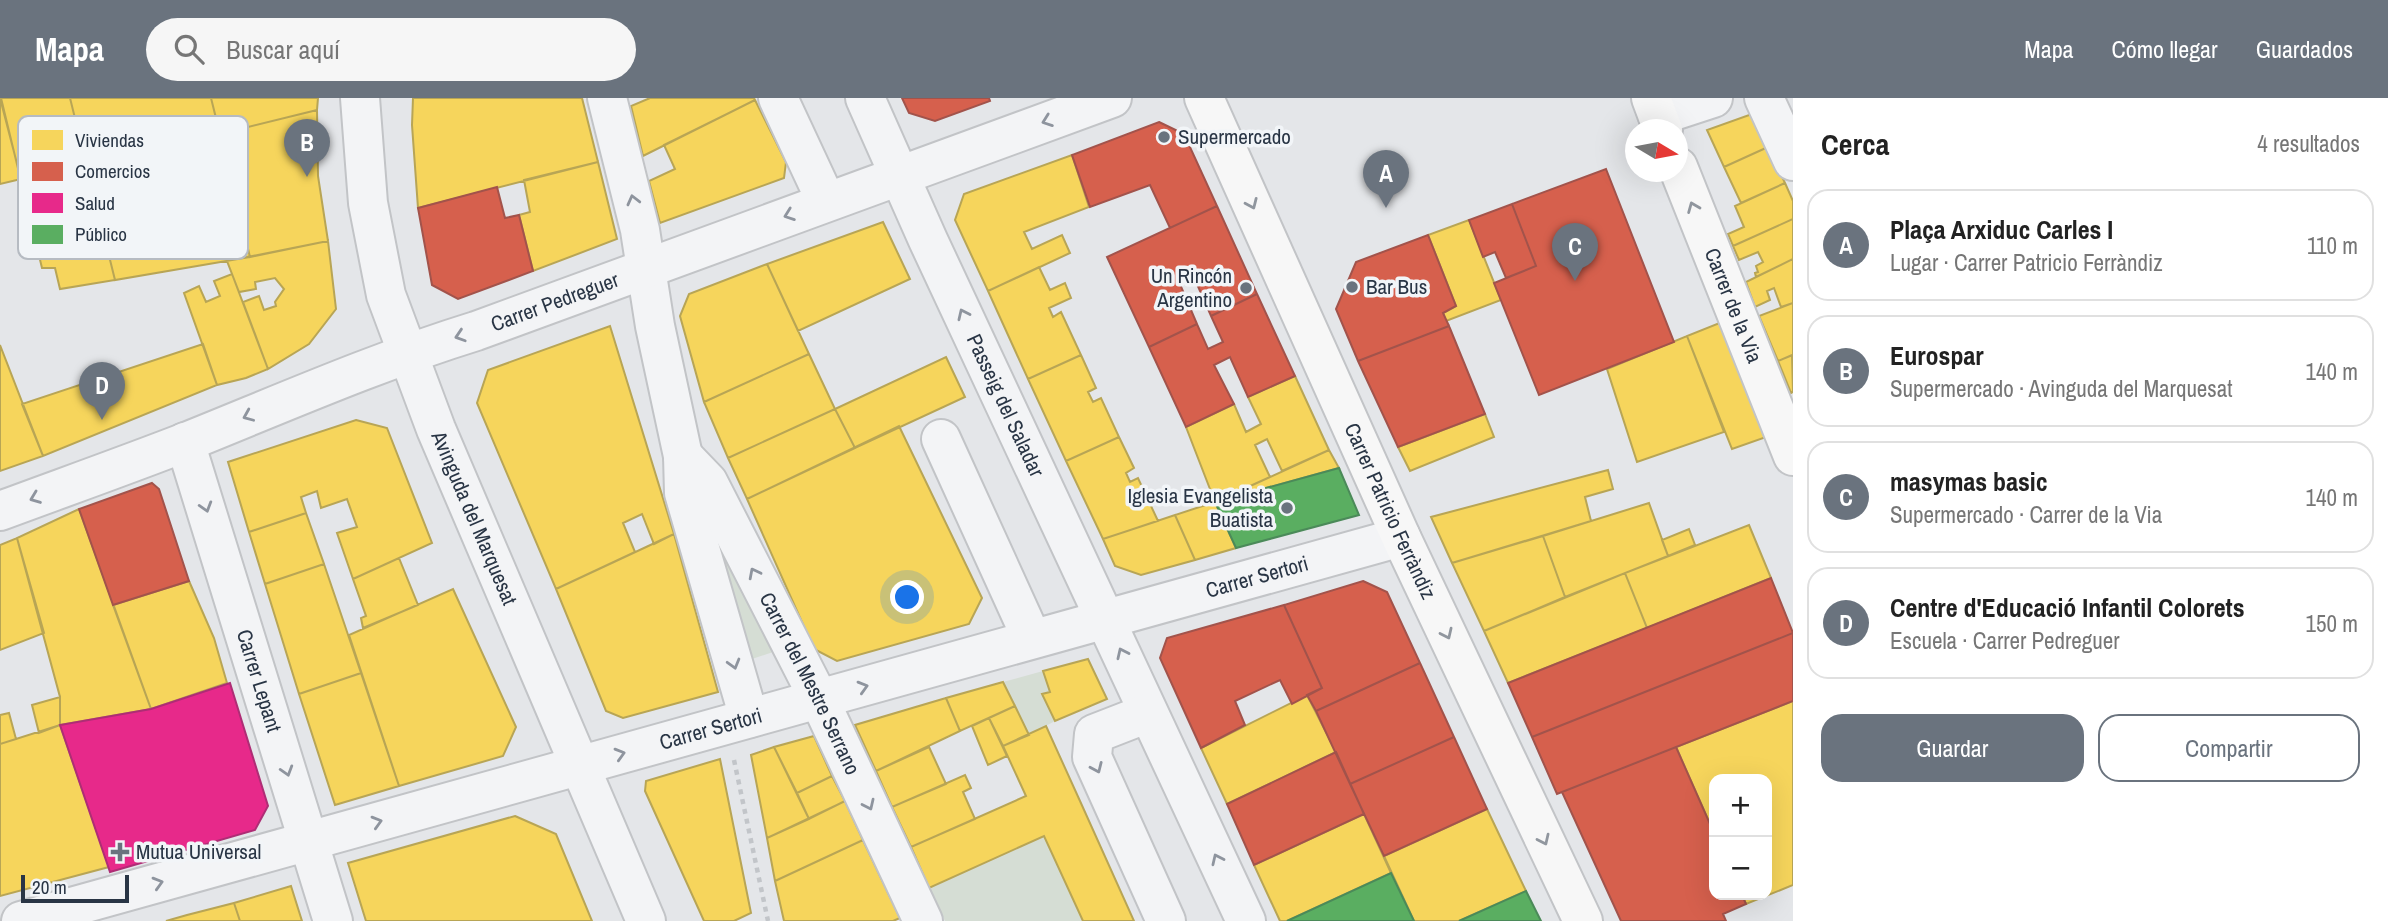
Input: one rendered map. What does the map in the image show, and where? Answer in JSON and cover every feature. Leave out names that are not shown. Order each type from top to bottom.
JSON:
[{"type":"main road","name":"Carrer Patricio Ferràndiz","points":[[1204,98],[1401,537],[1583,921]]},
{"type":"main road","name":"Carrer de la Via","points":[[1684,182],[1791,446]]},
{"type":"street","name":"Avinguda del Marquesat","points":[[360,98],[368,203],[386,295],[436,429],[646,921]]},
{"type":"street","points":[[607,98],[640,230],[655,326],[683,456],[684,493],[738,721]]},
{"type":"street","points":[[778,98],[825,201]]},
{"type":"street","name":"Passeig del Saladar","points":[[865,98],[1147,713],[1247,921]]},
{"type":"street","name":"Carrer Pedreguer","points":[[0,511],[186,442],[408,352],[476,331],[1112,98]]},
{"type":"street","points":[[1657,115],[1713,98]]},
{"type":"street","points":[[1764,98],[1793,161]]},
{"type":"street","points":[[941,439],[1032,639]]},
{"type":"street","name":"Carrer Lepant","points":[[186,442],[333,921]]},
{"type":"street","name":"Carrer del Mestre Serrano","points":[[683,456],[708,482],[819,699],[923,921]]},
{"type":"street","name":"Carrer Sertori","points":[[21,921],[1401,537]]},
{"type":"street","points":[[1147,713],[1094,734],[1092,757],[1166,921]]},
{"type":"path","points":[[738,721],[768,921]]},
{"type":"shaded area","points":[[703,492],[776,651],[752,659]]},
{"type":"shaded area","points":[[1043,671],[1050,692],[1043,694],[1055,721],[1029,735],[1003,682]]},
{"type":"shaded area","points":[[1044,836],[1083,921],[945,921],[929,888]]},
{"type":"building: Viviendas","points":[[0,98],[18,167],[18,180],[0,184]]},
{"type":"building: Viviendas","points":[[1,98],[70,98],[74,116],[18,116],[18,168]]},
{"type":"building: Viviendas","points":[[70,98],[211,98],[215,116],[74,116]]},
{"type":"building: Viviendas","points":[[211,98],[318,98],[317,110],[248,127],[248,116],[216,116]]},
{"type":"building: Viviendas","points":[[413,98],[582,98],[598,162],[418,208],[412,125]]},
{"type":"building: Viviendas","points":[[650,98],[755,100],[643,156],[631,106]]},
{"type":"building: Viviendas","points":[[755,100],[786,162],[784,178],[660,223],[649,181],[675,169],[664,145]]},
{"type":"building: Viviendas","points":[[317,110],[318,176],[328,241],[250,257],[248,127]]},
{"type":"building: Viviendas","points":[[1752,114],[1768,147],[1724,167],[1707,130]]},
{"type":"building: Viviendas","points":[[1768,147],[1785,183],[1741,203],[1724,167]]},
{"type":"building: Viviendas","points":[[1072,155],[1089,207],[1024,232],[1032,249],[1062,235],[1070,253],[988,291],[955,220],[964,194]]},
{"type":"building: Viviendas","points":[[598,162],[617,239],[533,271],[519,215],[530,212],[524,180]]},
{"type":"building: Viviendas","points":[[1785,183],[1793,201],[1793,219],[1733,246],[1728,234],[1744,227],[1735,206]]},
{"type":"building: Viviendas","points":[[1793,219],[1793,259],[1756,277],[1756,266],[1763,262],[1758,252],[1739,260],[1733,246]]},
{"type":"building: Viviendas","points":[[1469,220],[1501,300],[1446,321],[1443,313],[1456,306],[1428,235]]},
{"type":"building: Viviendas","points":[[883,222],[910,279],[798,331],[767,264]]},
{"type":"building: Viviendas","points":[[328,241],[336,309],[309,344],[268,369],[243,302],[259,296],[264,310],[276,306],[275,302],[284,289],[275,278],[255,282],[256,289],[239,292],[227,261],[248,259],[248,257]]},
{"type":"building: Viviendas","points":[[40,259],[110,259],[115,280],[60,289],[55,268],[42,268]]},
{"type":"building: Viviendas","points":[[110,259],[238,259],[115,280]]},
{"type":"building: Viviendas","points":[[1793,259],[1793,303],[1781,307],[1774,288],[1767,291],[1770,300],[1755,307],[1746,282]]},
{"type":"building: Viviendas","points":[[767,264],[809,354],[704,402],[680,316],[689,294]]},
{"type":"building: Viviendas","points":[[1039,267],[1050,290],[1065,283],[1071,298],[1049,308],[1053,317],[1061,312],[1081,355],[1028,379],[988,291]]},
{"type":"building: Viviendas","points":[[232,274],[268,369],[217,385],[184,293],[199,286],[206,302],[220,296],[214,281]]},
{"type":"building: Viviendas","points":[[1793,303],[1793,355],[1778,361],[1759,316]]},
{"type":"building: Viviendas","points":[[1727,320],[1772,435],[1732,449],[1687,336]]},
{"type":"building: Viviendas","points":[[610,326],[674,534],[654,544],[642,514],[623,523],[635,552],[556,589],[477,403],[488,370]]},
{"type":"building: Viviendas","points":[[1687,336],[1724,432],[1637,462],[1607,369]]},
{"type":"building: Viviendas","points":[[203,344],[217,385],[43,456],[22,404]]},
{"type":"building: Viviendas","points":[[0,345],[43,456],[0,471]]},
{"type":"building: Viviendas","points":[[809,354],[835,409],[728,458],[704,402]]},
{"type":"building: Viviendas","points":[[1081,355],[1096,388],[1088,392],[1093,402],[1101,398],[1119,437],[1066,461],[1028,379]]},
{"type":"building: Viviendas","points":[[1792,355],[1793,392],[1791,393],[1778,361]]},
{"type":"building: Viviendas","points":[[946,357],[965,397],[855,448],[835,409]]},
{"type":"building: Viviendas","points":[[1295,376],[1329,450],[1282,471],[1267,439],[1255,445],[1270,477],[1215,502],[1186,427],[1234,404],[1246,432],[1261,424],[1248,397]]},
{"type":"building: Viviendas","points":[[835,409],[855,448],[747,499],[728,458]]},
{"type":"building: Viviendas","points":[[1485,414],[1494,437],[1410,471],[1398,447]]},
{"type":"building: Viviendas","points":[[356,420],[387,428],[432,543],[353,579],[337,533],[357,527],[347,499],[321,508],[317,491],[301,497],[306,513],[249,532],[228,462]]},
{"type":"building: Viviendas","points":[[899,426],[982,598],[969,624],[837,661],[814,649],[747,499]]},
{"type":"building: Viviendas","points":[[1119,437],[1134,468],[1126,473],[1130,482],[1138,478],[1158,521],[1103,539],[1066,461]]},
{"type":"building: Viviendas","points":[[1329,450],[1339,468],[1215,502],[1270,477]]},
{"type":"building: Viviendas","points":[[1608,470],[1613,489],[1585,497],[1591,521],[1452,563],[1431,517]]},
{"type":"building: Viviendas","points":[[1215,502],[1236,548],[1195,560],[1175,515]]},
{"type":"building: Viviendas","points":[[1649,503],[1668,556],[1565,597],[1543,536]]},
{"type":"building: Viviendas","points":[[79,509],[151,709],[60,725],[60,697],[17,538]]},
{"type":"building: Viviendas","points":[[306,513],[324,564],[265,584],[249,532]]},
{"type":"building: Viviendas","points":[[1175,515],[1195,560],[1141,575],[1115,566],[1103,539]]},
{"type":"building: Viviendas","points":[[1749,525],[1771,578],[1647,628],[1625,573]]},
{"type":"building: Viviendas","points":[[1689,529],[1695,545],[1668,556],[1662,540]]},
{"type":"building: Viviendas","points":[[674,534],[718,692],[623,718],[606,711],[556,589]]},
{"type":"building: Viviendas","points":[[1543,536],[1565,597],[1484,631],[1452,563]]},
{"type":"building: Viviendas","points":[[17,538],[44,633],[0,650],[0,545]]},
{"type":"building: Viviendas","points":[[399,558],[418,605],[363,628],[361,618],[366,616],[353,579]]},
{"type":"building: Viviendas","points":[[324,564],[361,673],[299,694],[265,584]]},
{"type":"building: Viviendas","points":[[1625,573],[1647,628],[1508,683],[1484,631]]},
{"type":"building: Viviendas","points":[[189,581],[214,638],[227,683],[151,709],[113,605]]},
{"type":"building: Viviendas","points":[[453,589],[516,727],[503,756],[399,786],[349,635]]},
{"type":"building: Viviendas","points":[[1088,659],[1107,699],[1055,721],[1042,694],[1050,692],[1043,671]]},
{"type":"building: Viviendas","points":[[361,673],[399,786],[335,805],[299,694]]},
{"type":"building: Viviendas","points":[[1003,682],[1015,706],[960,731],[946,698]]},
{"type":"building: Viviendas","points":[[1307,695],[1336,752],[1227,804],[1201,748]]},
{"type":"building: Viviendas","points":[[60,697],[60,725],[39,733],[32,705]]},
{"type":"building: Viviendas","points":[[946,698],[960,731],[876,771],[855,725]]},
{"type":"building: Viviendas","points":[[1793,701],[1793,885],[1772,893],[1772,774],[1709,774],[1709,822],[1676,747]]},
{"type":"building: Viviendas","points":[[1015,706],[1029,735],[1003,746],[989,718]]},
{"type":"building: Viviendas","points":[[9,713],[16,739],[0,744],[0,715]]},
{"type":"building: Viviendas","points":[[989,718],[1007,756],[988,765],[972,726]]},
{"type":"building: Viviendas","points":[[60,725],[109,867],[0,896],[0,744]]},
{"type":"building: Viviendas","points":[[1046,726],[1134,921],[1083,921],[1044,836],[929,888],[911,847],[1026,796],[1003,746]]},
{"type":"building: Viviendas","points":[[814,736],[832,776],[797,793],[774,747]]},
{"type":"building: Viviendas","points":[[774,747],[809,819],[767,838],[751,755]]},
{"type":"building: Viviendas","points":[[929,747],[946,784],[892,807],[876,771]]},
{"type":"building: Viviendas","points":[[720,759],[751,913],[734,921],[704,921],[645,791],[646,781]]},
{"type":"building: Viviendas","points":[[965,775],[971,788],[963,792],[975,819],[911,847],[892,807]]},
{"type":"building: Viviendas","points":[[832,776],[845,801],[809,819],[797,793]]},
{"type":"building: Viviendas","points":[[845,801],[863,840],[775,881],[767,838]]},
{"type":"building: Viviendas","points":[[1487,809],[1526,891],[1459,921],[1414,921],[1384,856]]},
{"type":"building: Viviendas","points":[[1364,814],[1391,873],[1287,921],[1280,921],[1254,865]]},
{"type":"building: Viviendas","points":[[515,816],[556,834],[592,921],[366,921],[348,863]]},
{"type":"building: Viviendas","points":[[863,840],[900,918],[893,921],[784,921],[775,881]]},
{"type":"building: Viviendas","points":[[291,886],[302,921],[240,921],[234,903]]},
{"type":"building: Viviendas","points":[[234,903],[240,921],[166,921],[187,915]]},
{"type":"building: Comercios","points":[[902,98],[989,98],[990,101],[935,121],[909,113]]},
{"type":"building: Comercios","points":[[1159,122],[1184,134],[1217,206],[1170,228],[1150,185],[1090,207],[1072,155]]},
{"type":"building: Comercios","points":[[1606,169],[1674,342],[1539,395],[1494,283],[1536,266],[1512,204]]},
{"type":"building: Comercios","points":[[497,187],[505,218],[519,215],[533,271],[458,299],[432,285],[418,208]]},
{"type":"building: Comercios","points":[[1512,204],[1536,266],[1506,278],[1495,252],[1483,257],[1469,220]]},
{"type":"building: Comercios","points":[[1217,206],[1257,294],[1211,316],[1193,275],[1179,282],[1197,324],[1149,347],[1107,257]]},
{"type":"building: Comercios","points":[[1428,235],[1456,306],[1443,313],[1449,326],[1358,361],[1336,309],[1356,262]]},
{"type":"building: Comercios","points":[[1257,294],[1295,376],[1248,397],[1230,357],[1214,365],[1234,404],[1186,427],[1149,347],[1197,324],[1208,349],[1223,342],[1211,316]]},
{"type":"building: Comercios","points":[[1449,326],[1485,414],[1398,447],[1358,361]]},
{"type":"building: Comercios","points":[[152,483],[159,489],[189,581],[113,605],[79,509]]},
{"type":"building: Comercios","points":[[1771,578],[1793,633],[1532,737],[1508,683]]},
{"type":"building: Comercios","points":[[1363,581],[1387,592],[1420,663],[1316,711],[1307,695],[1322,688],[1284,605]]},
{"type":"building: Comercios","points":[[1284,605],[1322,688],[1292,704],[1280,680],[1235,701],[1245,725],[1201,748],[1160,658],[1167,638]]},
{"type":"building: Comercios","points":[[1793,633],[1793,701],[1557,794],[1532,737]]},
{"type":"building: Comercios","points":[[1420,663],[1454,737],[1350,784],[1316,711]]},
{"type":"building: Comercios","points":[[1454,737],[1487,809],[1384,856],[1350,784]]},
{"type":"building: Comercios","points":[[1676,747],[1709,822],[1709,900],[1744,900],[1746,904],[1723,914],[1726,921],[1621,921],[1562,792]]},
{"type":"building: Comercios","points":[[1336,752],[1364,814],[1254,865],[1227,804]]},
{"type":"building: Salud","points":[[230,683],[268,806],[255,830],[110,872],[60,725],[151,709]]},
{"type":"building: Público","name":"Iglesia Evangelista Buatista","points":[[1339,468],[1359,515],[1236,548],[1215,502]]},
{"type":"building: Público","points":[[1391,873],[1414,921],[1287,921]]},
{"type":"building: Público","points":[[1526,891],[1541,921],[1459,921]]},
{"type":"place","name":"Supermercado","points":[[1164,137]]},
{"type":"place","name":"Eurospar","points":[[307,177]]},
{"type":"place","name":"Plaça Arxiduc Carles I","points":[[1386,208]]},
{"type":"place","name":"masymas basic","points":[[1575,281]]},
{"type":"place","name":"Bar Bus","points":[[1352,287]]},
{"type":"place","name":"Un Rincón Argentino","points":[[1246,288]]},
{"type":"place","name":"Centre d'Educació Infantil Colorets","points":[[102,420]]},
{"type":"place","name":"Iglesia Evangelista Buatista","points":[[1287,508]]},
{"type":"place","name":"Mutua Universal","points":[[120,852]]}]
